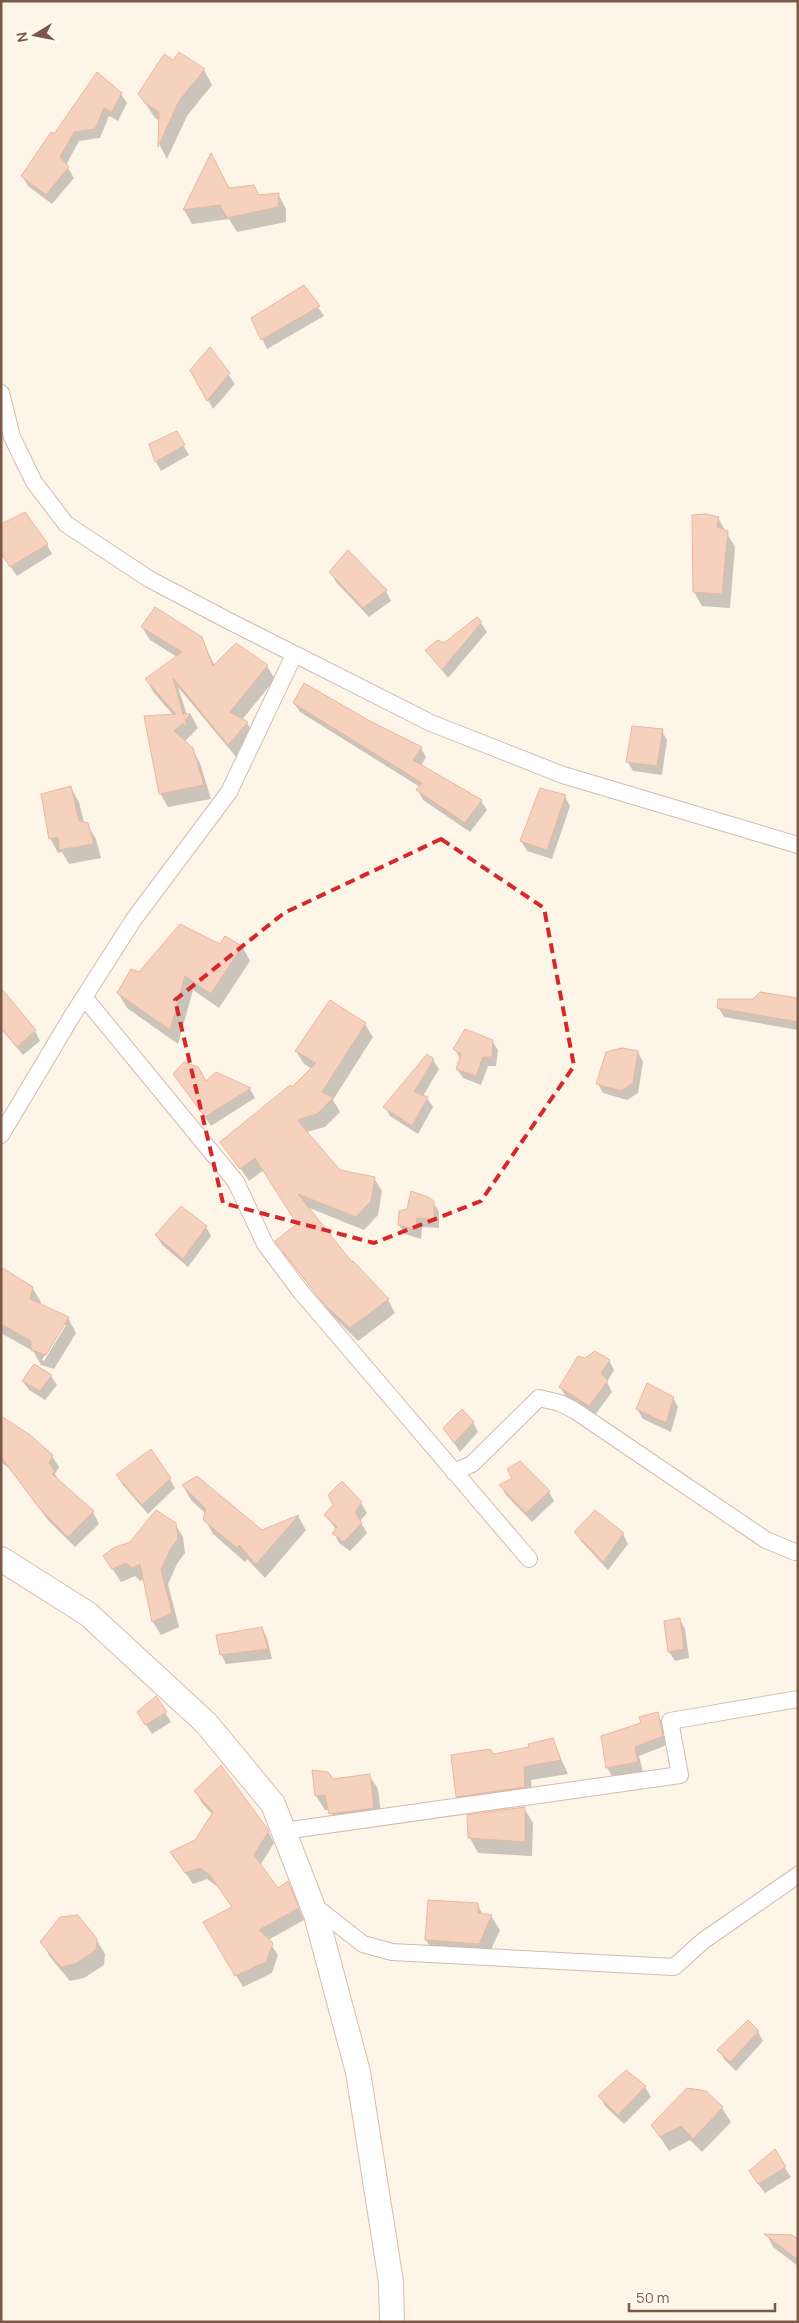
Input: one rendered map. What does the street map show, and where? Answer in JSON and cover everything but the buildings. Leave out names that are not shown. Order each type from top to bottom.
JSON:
[{"type":"main road","points":[[1,1559],[88,1614],[206,1723],[273,1804],[312,1904],[358,2072],[391,2282],[392,2322]]},
{"type":"street","points":[[1,393],[12,437],[34,482],[66,524],[149,579],[431,722],[562,775],[798,845]]},
{"type":"street","points":[[1,1135],[84,997],[134,919],[229,792],[294,654]]},
{"type":"street","points":[[84,997],[236,1182],[265,1244],[301,1292],[529,1560]]},
{"type":"street","points":[[454,1472],[472,1464],[539,1398],[550,1399],[574,1410],[766,1540],[796,1552]]},
{"type":"street","points":[[284,1832],[680,1775],[670,1721],[798,1699]]},
{"type":"street","points":[[312,1904],[363,1944],[392,1952],[674,1967],[703,1940],[798,1876]]},
{"type":"highlighted area","points":[[441,839],[544,908],[574,1066],[481,1201],[374,1243],[223,1203],[175,1000],[284,913]]}]
